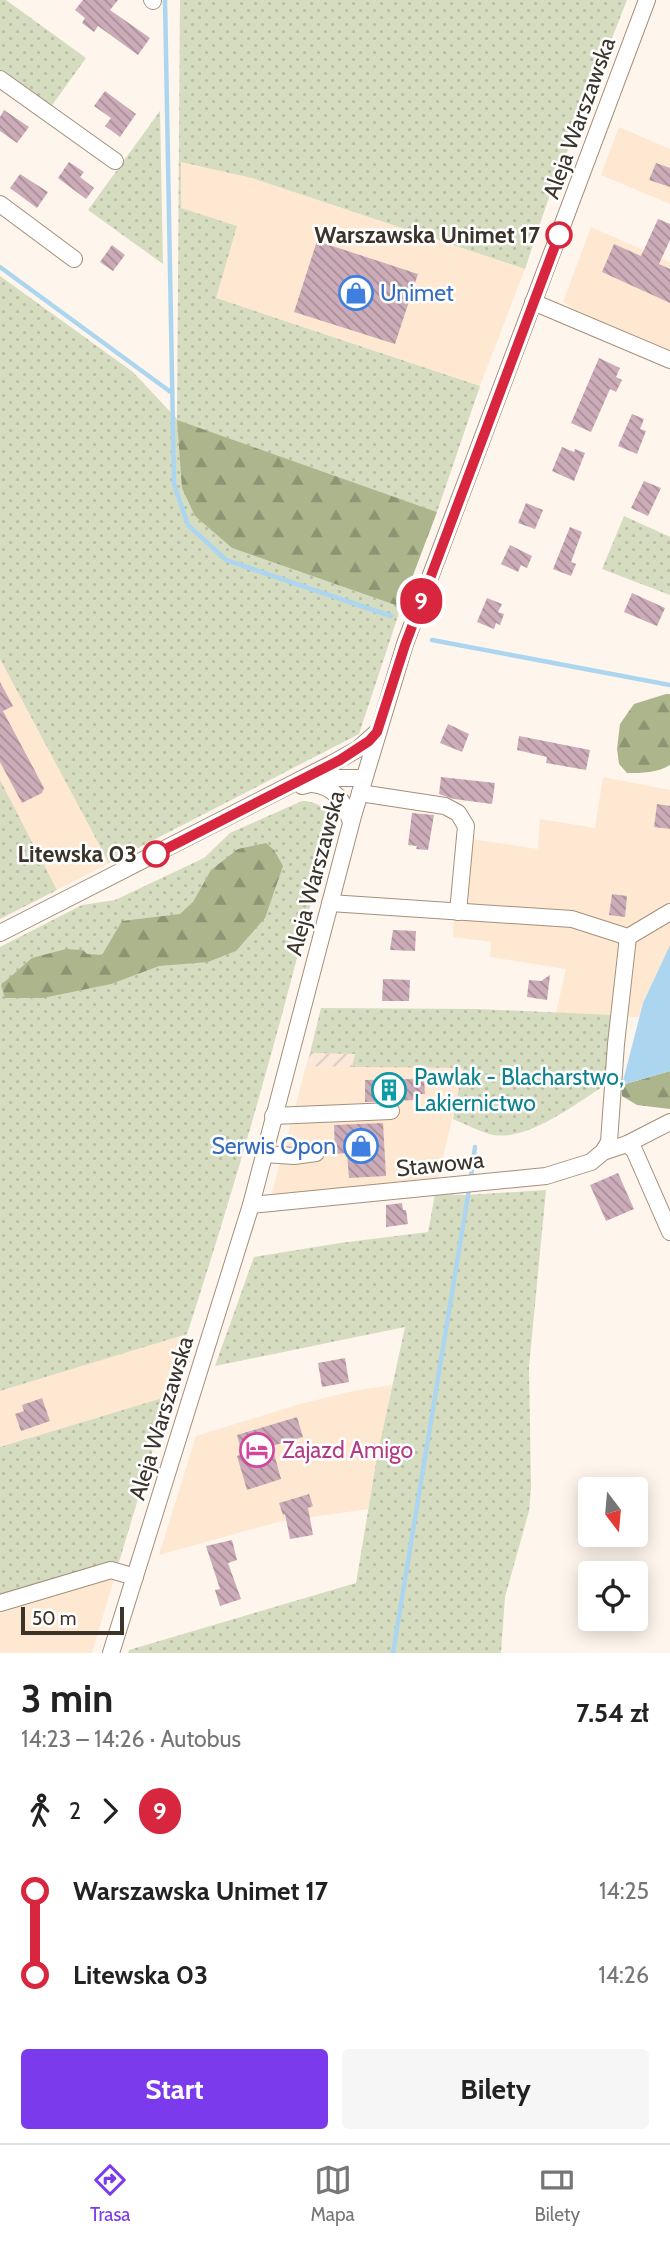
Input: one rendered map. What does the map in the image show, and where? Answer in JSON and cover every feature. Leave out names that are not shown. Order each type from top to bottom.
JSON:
[{"type":"street","name":"Aleja Warszawska","points":[[111,1653],[251,1205],[351,822],[405,645],[647,0]]},
{"type":"street","points":[[0,79],[115,161]]},
{"type":"street","points":[[0,204],[74,259]]},
{"type":"street","points":[[533,302],[670,359]]},
{"type":"street","points":[[0,933],[325,767],[358,749],[377,732]]},
{"type":"street","points":[[325,767],[353,768],[362,786]]},
{"type":"street","points":[[265,798],[334,778],[445,806],[458,813],[466,825],[458,912]]},
{"type":"street","points":[[312,785],[326,787],[332,791],[345,806],[351,822]]},
{"type":"street","points":[[330,903],[572,919],[628,937],[670,912]]},
{"type":"street","points":[[603,1152],[609,1142],[615,1044],[628,937]]},
{"type":"street","points":[[274,1116],[391,1111]]},
{"type":"street","name":"Stawowa","points":[[251,1205],[546,1176],[591,1162],[603,1152],[627,1144],[670,1122]]},
{"type":"street","points":[[627,1144],[634,1150],[670,1232]]},
{"type":"street","points":[[264,1154],[294,1156],[316,1153]]},
{"type":"street","points":[[0,1603],[111,1570],[135,1577]]},
{"type":"shaded area","points":[[619,127],[670,149],[670,204],[601,175]]},
{"type":"shaded area","points":[[181,161],[252,178],[525,269],[480,386],[215,298],[181,208]]},
{"type":"shaded area","points":[[591,227],[670,262],[670,354],[583,316],[563,302]]},
{"type":"shaded area","points":[[0,659],[109,863],[57,890],[0,781]]},
{"type":"shaded area","points":[[603,777],[670,790],[670,945],[639,1017],[556,1013],[566,969],[490,957],[491,942],[453,937],[458,837],[538,849],[540,819],[595,828]]},
{"type":"shaded area","points":[[310,1053],[355,1054],[352,1067],[306,1066]]},
{"type":"shaded area","points":[[306,1066],[464,1068],[438,1179],[279,1195],[272,1193]]},
{"type":"shaded area","points":[[187,1334],[169,1396],[0,1447],[0,1391]]},
{"type":"shaded area","points":[[392,1385],[368,1509],[278,1522],[159,1555],[196,1436],[300,1404]]},
{"type":"shaded area","points":[[119,1562],[92,1653],[0,1653],[0,1596]]},
{"type":"green space","points":[[0,0],[6,0],[86,58],[50,108],[0,73]]},
{"type":"green space","points":[[180,0],[627,0],[547,203],[525,269],[252,178],[181,162],[181,208],[237,226],[216,298],[480,386],[437,512],[178,421],[196,516],[232,548],[401,607],[359,734],[109,863],[0,659],[0,276],[133,372],[177,419]]},
{"type":"green space","points":[[160,111],[163,264],[88,210]]},
{"type":"green space","points":[[177,420],[437,512],[401,607],[232,548],[195,516],[182,488]]},
{"type":"green space","points":[[624,516],[670,537],[670,595],[602,569]]},
{"type":"green space","points":[[670,694],[670,765],[644,773],[627,773],[619,764],[617,749],[620,724],[634,704]]},
{"type":"green space","points":[[0,780],[57,890],[0,919]]},
{"type":"green space","points":[[302,801],[321,806],[331,821],[264,1079],[187,1334],[0,1391],[0,947],[82,905],[115,900],[204,858],[230,833]]},
{"type":"green space","points":[[266,843],[274,850],[283,866],[265,918],[236,951],[208,962],[159,966],[111,984],[43,998],[5,998],[1,985],[32,958],[66,949],[102,955],[122,921],[180,914],[193,902],[211,870],[238,849]]},
{"type":"green space","points":[[321,1008],[477,1009],[613,1015],[607,1084],[534,1128],[503,1136],[489,1134],[453,1119],[463,1068],[352,1067],[355,1054],[310,1053]]},
{"type":"green space","points":[[670,1071],[670,1109],[637,1105],[622,1096],[622,1085]]},
{"type":"green space","points":[[546,1190],[529,1367],[529,1511],[505,1597],[501,1653],[128,1653],[129,1650],[356,1583],[377,1457],[405,1327],[215,1366],[254,1257],[428,1232],[435,1194],[466,1195]]},
{"type":"green space","points":[[169,1396],[119,1562],[0,1595],[0,1447]]},
{"type":"water","points":[[670,945],[670,1071],[622,1085],[643,1003]]},
{"type":"building","points":[[83,0],[118,0],[110,10],[150,38],[138,55],[98,26],[94,32],[82,23],[85,18],[75,10]]},
{"type":"building","points":[[105,91],[136,114],[120,137],[105,126],[111,118],[94,106]]},
{"type":"building","points":[[4,110],[29,127],[17,143],[0,131],[0,117]]},
{"type":"building","points":[[69,162],[84,172],[80,177],[94,188],[86,199],[58,178]]},
{"type":"building","points":[[656,163],[670,168],[670,187],[649,180]]},
{"type":"building","points":[[20,174],[48,192],[37,208],[10,188]]},
{"type":"building","points":[[658,219],[670,224],[670,240],[659,264],[670,269],[670,303],[602,272],[614,244],[641,256]]},
{"type":"building","name":"Unimet","points":[[317,241],[418,274],[395,344],[294,312]]},
{"type":"building","points":[[112,245],[125,255],[113,271],[100,262]]},
{"type":"building","points":[[599,358],[620,368],[616,377],[622,380],[616,392],[610,389],[591,432],[571,423]]},
{"type":"building","points":[[632,414],[644,419],[640,429],[646,431],[637,454],[618,446]]},
{"type":"building","points":[[562,447],[585,453],[574,481],[552,471]]},
{"type":"building","points":[[644,481],[661,488],[648,516],[631,508]]},
{"type":"building","points":[[526,503],[543,510],[535,529],[518,523]]},
{"type":"building","points":[[570,527],[582,532],[571,562],[576,564],[571,576],[553,569]]},
{"type":"building","points":[[510,545],[532,556],[527,568],[521,565],[518,572],[501,564]]},
{"type":"building","points":[[632,593],[665,608],[657,626],[624,612]]},
{"type":"building","points":[[487,598],[502,604],[498,612],[504,614],[500,625],[496,623],[494,629],[477,622]]},
{"type":"building","points":[[0,682],[13,706],[3,711],[44,788],[42,793],[22,803],[0,762]]},
{"type":"building","points":[[448,724],[469,734],[462,752],[440,743]]},
{"type":"building","points":[[519,736],[590,750],[586,770],[546,763],[547,757],[517,750]]},
{"type":"building","points":[[441,777],[495,783],[492,804],[454,799],[439,794]]},
{"type":"building","points":[[657,804],[670,806],[670,829],[654,827]]},
{"type":"building","points":[[412,813],[434,815],[428,850],[408,845]]},
{"type":"building","points":[[612,894],[627,896],[625,917],[609,915]]},
{"type":"building","points":[[393,930],[416,931],[415,951],[390,950]]},
{"type":"building","points":[[550,975],[547,1000],[527,997],[529,980],[541,981]]},
{"type":"building","points":[[383,979],[410,980],[409,1001],[382,1001]]},
{"type":"building","name":"Pawlak - Blacharstwo, Lakiernictwo","points":[[365,1080],[424,1080],[425,1094],[414,1094],[414,1100],[365,1102]]},
{"type":"building","points":[[383,1123],[386,1176],[349,1178],[347,1153],[335,1154],[334,1125]]},
{"type":"building","points":[[618,1173],[634,1209],[606,1221],[590,1185]]},
{"type":"building","points":[[402,1203],[408,1224],[386,1227],[386,1205]]},
{"type":"building","points":[[345,1358],[349,1382],[322,1387],[318,1363]]},
{"type":"building","points":[[42,1398],[50,1421],[21,1431],[15,1414],[24,1411],[22,1405]]},
{"type":"building","name":"Zajazd Amigo","points":[[297,1417],[303,1437],[272,1446],[281,1479],[247,1490],[237,1456],[242,1454],[237,1435]]},
{"type":"building","points":[[309,1494],[313,1506],[308,1508],[313,1535],[290,1539],[285,1514],[283,1515],[279,1503]]},
{"type":"building","points":[[232,1540],[237,1560],[228,1563],[241,1599],[220,1606],[215,1590],[220,1589],[206,1546]]},
{"type":"waterway","points":[[165,0],[174,484],[188,525],[226,560],[391,616]]},
{"type":"waterway","points":[[0,267],[172,393]]},
{"type":"waterway","points":[[432,640],[670,685]]},
{"type":"waterway","points":[[471,1176],[475,1147]]},
{"type":"waterway","points":[[393,1653],[469,1189]]},
{"type":"bus line","name":"9","points":[[156,854],[340,760],[369,741],[377,732],[405,645],[559,235]]},
{"type":"place","name":"Warszawska Unimet 17","points":[[559,235]]},
{"type":"place","name":"Unimet","points":[[356,293]]},
{"type":"place","name":"Litewska 03","points":[[156,854]]},
{"type":"place","name":"Pawlak - Blacharstwo, Lakiernictwo","points":[[389,1090]]},
{"type":"place","name":"Serwis Opon","points":[[361,1146]]},
{"type":"place","name":"Zajazd Amigo","points":[[257,1450]]}]
